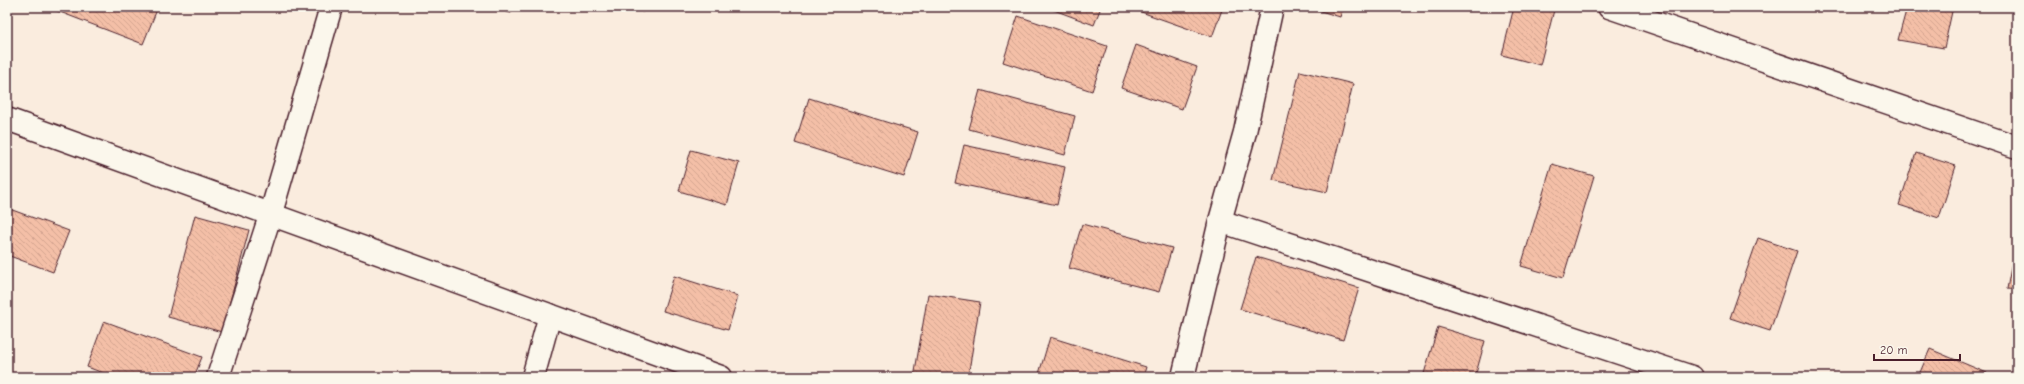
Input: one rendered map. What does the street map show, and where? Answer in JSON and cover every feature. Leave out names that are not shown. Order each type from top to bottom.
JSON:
[{"type":"street","points":[[218,377],[271,213],[331,7]]},
{"type":"street","points":[[1183,377],[1220,221],[1245,132],[1272,7]]},
{"type":"street","points":[[1609,7],[2017,147]]},
{"type":"street","points":[[7,119],[271,213],[721,377]]},
{"type":"street","points":[[1220,221],[1692,377]]},
{"type":"street","points":[[533,377],[550,315]]},
{"type":"building","points":[[47,7],[158,7],[143,44]]},
{"type":"building","points":[[486,7],[513,7],[511,13]]},
{"type":"building","points":[[624,7],[644,7],[643,12]]},
{"type":"building","points":[[1046,7],[1101,7],[1094,25]]},
{"type":"building","points":[[1127,7],[1223,7],[1212,37]]},
{"type":"building","points":[[1308,7],[1343,7],[1340,17]]},
{"type":"building","points":[[1514,7],[1539,7],[1554,10],[1540,65],[1502,55]]},
{"type":"building","points":[[1907,7],[1953,7],[1944,48],[1898,40]]},
{"type":"building","points":[[1018,16],[1107,46],[1092,91],[1003,62]]},
{"type":"building","points":[[1136,45],[1197,67],[1182,109],[1121,88]]},
{"type":"building","points":[[1300,71],[1353,84],[1327,192],[1273,180]]},
{"type":"building","points":[[980,90],[1075,116],[1065,155],[969,129]]},
{"type":"building","points":[[809,98],[918,132],[904,177],[795,143]]},
{"type":"building","points":[[964,145],[1065,167],[1057,205],[955,183]]},
{"type":"building","points":[[691,150],[739,163],[727,205],[679,191]]},
{"type":"building","points":[[1916,153],[1956,166],[1939,218],[1899,205]]},
{"type":"building","points":[[1552,164],[1594,176],[1563,278],[1521,266]]},
{"type":"building","points":[[7,208],[69,231],[53,272],[7,255]]},
{"type":"building","points":[[195,215],[249,230],[222,332],[168,317]]},
{"type":"building","points":[[1082,224],[1172,248],[1159,292],[1069,268]]},
{"type":"building","points":[[2017,235],[2017,290],[2007,289]]},
{"type":"building","points":[[1758,238],[1797,251],[1770,331],[1730,318]]},
{"type":"building","points":[[1256,257],[1359,288],[1343,340],[1240,309]]},
{"type":"building","points":[[674,276],[738,296],[728,330],[663,311]]},
{"type":"building","points":[[928,294],[980,302],[968,377],[914,377]]},
{"type":"building","points":[[104,321],[202,357],[194,377],[114,377],[87,367]]},
{"type":"building","points":[[1438,327],[1485,341],[1475,377],[1423,377]]},
{"type":"building","points":[[1050,337],[1146,367],[1143,377],[1038,377]]},
{"type":"building","points":[[1930,349],[1987,373],[1985,377],[1918,377]]}]
